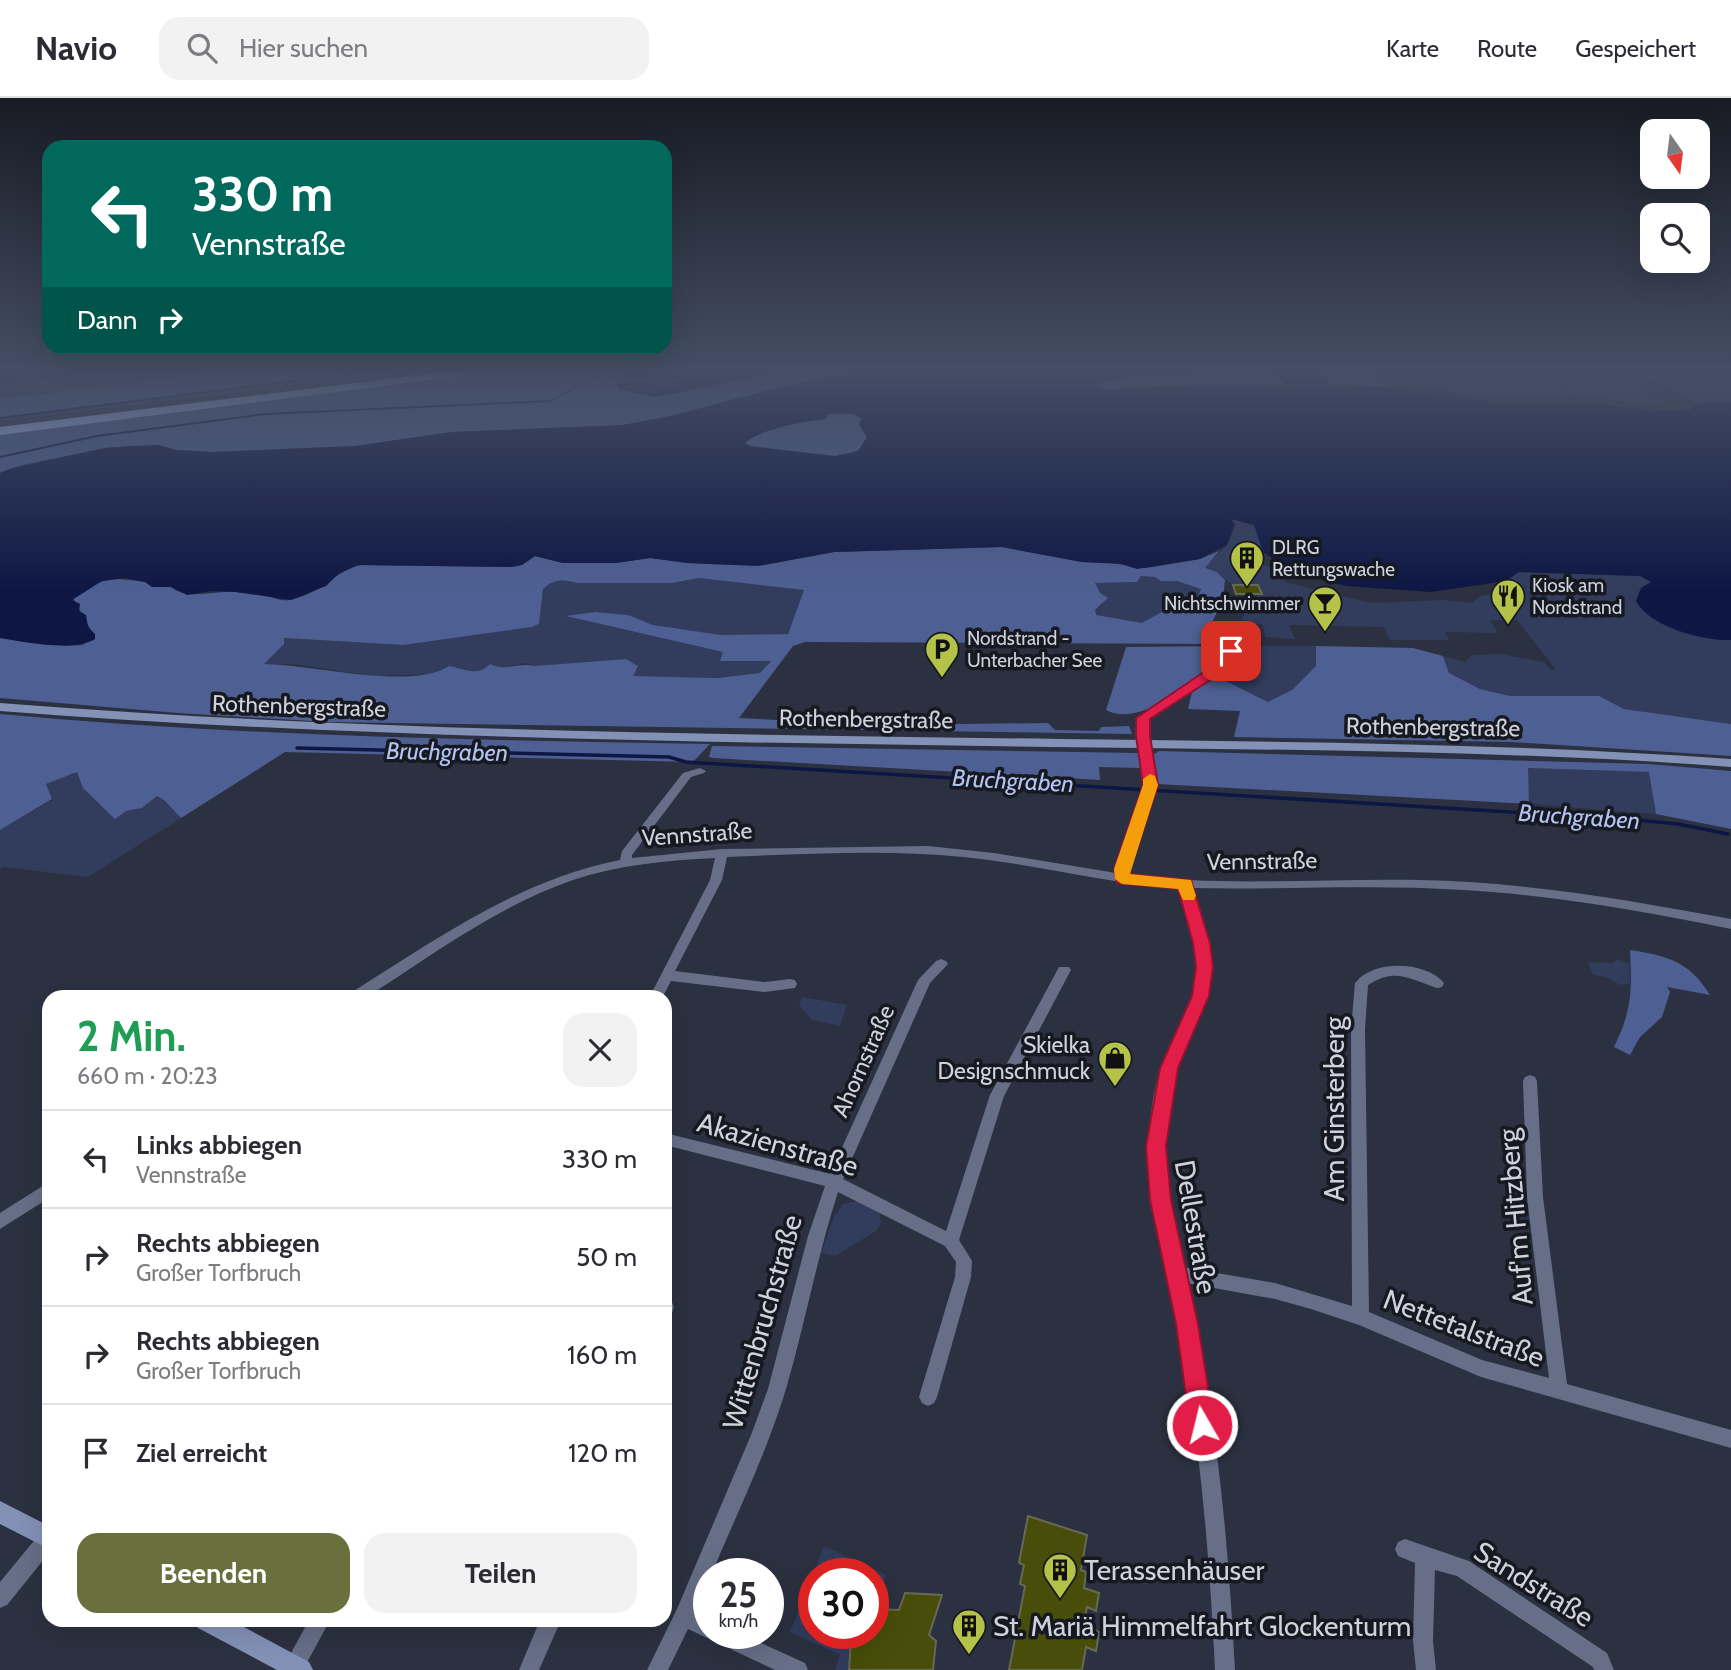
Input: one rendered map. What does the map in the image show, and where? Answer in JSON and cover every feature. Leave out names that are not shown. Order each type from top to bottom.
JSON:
[{"type":"main road","name":"Rothenbergstraße","points":[[0,707],[156,720],[401,731],[1513,750],[1731,763]]},
{"type":"main road","points":[[0,1512],[42,1534]]},
{"type":"main road","points":[[219,1627],[290,1667]]},
{"type":"street","points":[[1122,879],[1122,869],[1150,785],[1143,718],[1222,666],[1231,656],[1230,645]]},
{"type":"street","name":"Vennstraße","points":[[626,862],[626,854],[687,775],[700,771]]},
{"type":"street","name":"Vennstraße","points":[[367,990],[512,900],[542,887],[626,862],[722,853],[930,849],[1122,879],[1185,884],[1351,882],[1498,888],[1593,899],[1731,924]]},
{"type":"street","points":[[659,990],[716,880],[722,853]]},
{"type":"street","name":"Dellestraße","points":[[1185,884],[1201,943],[1204,976],[1200,996],[1169,1068],[1156,1146],[1158,1188],[1191,1351],[1216,1523],[1225,1670]]},
{"type":"street","name":"Ahornstraße","points":[[834,1182],[925,980],[941,964]]},
{"type":"street","name":"Am Ginsterberg","points":[[1361,1317],[1358,1029],[1362,984],[1372,975],[1387,969],[1425,977],[1437,983]]},
{"type":"street","points":[[928,1396],[965,1268],[960,1252],[951,1241],[997,1095],[1064,970]]},
{"type":"street","points":[[666,975],[765,987],[790,984]]},
{"type":"street","name":"Auf'm Hitzberg","points":[[1530,1081],[1535,1197],[1559,1391]]},
{"type":"street","name":"Akazienstraße","points":[[672,1141],[834,1182],[951,1241]]},
{"type":"street","name":"Wittenbruchstraße","points":[[657,1670],[684,1616],[760,1436],[776,1390],[816,1236],[834,1182]]},
{"type":"street","points":[[0,1222],[42,1194]]},
{"type":"street","name":"Nettetalstraße","points":[[1176,1274],[1275,1291],[1361,1317],[1481,1368],[1731,1439]]},
{"type":"street","points":[[0,1598],[42,1547]]},
{"type":"street","name":"Sandstraße","points":[[1405,1549],[1462,1569],[1600,1660],[1604,1670]]},
{"type":"street","points":[[1425,1557],[1423,1641],[1426,1670]]},
{"type":"street","points":[[684,1616],[693,1621]]},
{"type":"street","points":[[290,1667],[316,1627]]},
{"type":"street","points":[[529,1670],[548,1627]]},
{"type":"street","points":[[751,1649],[798,1670]]},
{"type":"shaded area","points":[[0,445],[152,445],[105,448],[23,465],[0,473]]},
{"type":"shaded area","points":[[159,445],[359,445],[212,452],[177,450]]},
{"type":"shaded area","points":[[159,445],[177,450],[212,452],[355,446],[749,445],[835,456],[858,451],[862,445],[1731,445],[1731,640],[1692,635],[1653,618],[1636,601],[1641,588],[1651,582],[1640,576],[1519,572],[1506,581],[1431,592],[1346,586],[1314,578],[1276,561],[1263,552],[1254,525],[1231,519],[1235,524],[1227,545],[1200,559],[1137,569],[1121,564],[1082,562],[1002,547],[834,552],[758,566],[686,563],[650,558],[616,563],[563,563],[535,556],[522,565],[511,567],[358,565],[338,574],[326,586],[291,600],[236,592],[212,591],[187,595],[171,587],[152,587],[145,582],[125,578],[102,581],[72,600],[80,604],[79,611],[86,615],[88,627],[95,634],[95,639],[75,645],[62,645],[0,638],[0,473],[105,448],[131,446]]},
{"type":"shaded area","points":[[862,445],[847,455],[835,456],[806,455],[750,446]]},
{"type":"shaded area","points":[[1230,519],[1254,525],[1264,553],[1254,557],[1280,572],[1285,582],[1371,603],[1445,600],[1471,603],[1481,596],[1508,590],[1509,587],[1501,582],[1519,572],[1640,576],[1651,582],[1641,588],[1636,601],[1653,618],[1692,635],[1731,640],[1731,724],[1624,709],[1599,696],[1510,696],[1480,689],[1449,673],[1443,656],[1465,662],[1472,655],[1500,654],[1544,662],[1551,670],[1556,670],[1517,620],[1490,620],[1498,633],[1445,632],[1449,640],[1390,640],[1383,627],[1289,625],[1295,639],[1265,637],[1263,625],[1241,619],[1260,591],[1258,585],[1233,585],[1217,572],[1204,568],[1227,545],[1235,527]]},
{"type":"shaded area","points":[[1002,547],[1082,562],[1146,568],[1200,559],[1219,551],[1205,568],[1217,572],[1225,580],[1223,599],[1202,644],[805,642],[793,646],[739,718],[881,725],[1048,723],[1055,730],[1099,731],[1101,727],[1129,726],[1132,734],[328,722],[0,698],[0,638],[67,646],[83,645],[92,632],[73,598],[107,580],[145,582],[185,593],[235,592],[286,600],[304,596],[345,571],[362,565],[511,567],[522,565],[535,556],[563,563],[616,563],[650,558],[707,564],[764,565],[834,552]],"holes":[[[1141,576],[1155,577],[1161,581],[1177,581],[1201,589],[1198,597],[1188,607],[1169,608],[1142,623],[1096,615],[1095,610],[1108,598],[1100,593],[1095,583],[1137,582]],[[699,578],[804,590],[788,634],[721,635],[653,625],[628,615],[595,612],[566,616],[723,652],[720,661],[771,661],[760,673],[717,678],[633,676],[638,666],[626,659],[534,666],[506,667],[490,664],[476,671],[449,666],[432,673],[411,676],[360,674],[264,664],[284,644],[284,638],[403,645],[531,627],[539,624],[543,589],[559,581],[672,583]]]},
{"type":"shaded area","points":[[1141,576],[1156,577],[1161,581],[1177,581],[1201,588],[1198,597],[1188,607],[1168,610],[1147,622],[1129,623],[1095,615],[1095,610],[1103,605],[1095,583],[1137,582]]},
{"type":"shaded area","points":[[699,578],[804,590],[788,634],[721,635],[653,625],[627,615],[595,612],[569,616],[724,652],[721,661],[771,660],[760,673],[717,678],[632,676],[638,666],[626,659],[534,666],[525,663],[473,673],[463,669],[438,674],[373,676],[294,664],[263,664],[283,644],[283,638],[403,645],[539,624],[543,589],[558,581],[672,583]]},
{"type":"shaded area","points":[[1226,646],[1228,655],[1219,665],[1180,692],[1149,709],[1119,714],[1106,710],[1126,647]]},
{"type":"shaded area","points":[[1235,646],[1316,646],[1316,666],[1292,690],[1269,702],[1218,677],[1235,656]]},
{"type":"shaded area","points":[[1316,646],[1413,648],[1443,656],[1449,673],[1480,689],[1510,696],[1599,696],[1624,709],[1731,724],[1731,756],[1512,742],[1234,737],[1240,711],[1188,709],[1192,692],[1218,677],[1268,702],[1292,690],[1316,666]]},
{"type":"shaded area","points":[[0,714],[266,732],[443,739],[710,744],[693,762],[285,752],[181,818],[157,796],[142,808],[126,811],[115,819],[83,788],[77,772],[46,784],[52,799],[0,830]]},
{"type":"shaded area","points":[[712,746],[1138,753],[1140,768],[1099,767],[1100,780],[713,758],[709,757]]},
{"type":"shaded area","points":[[1159,751],[1649,764],[1731,771],[1731,829],[1656,814],[1649,772],[1528,768],[1529,804],[1157,784],[1153,755]]},
{"type":"shaded area","points":[[1527,768],[1650,772],[1656,814],[1529,804]]},
{"type":"shaded area","points":[[77,772],[126,811],[142,808],[157,796],[181,818],[88,877],[4,867],[0,869],[0,830],[52,800],[46,784]]},
{"type":"shaded area","points":[[1630,950],[1666,958],[1685,967],[1710,995],[1667,987],[1670,992],[1662,1017],[1640,1037],[1630,1055],[1614,1047],[1630,1000]]},
{"type":"shaded area","points":[[1618,959],[1629,964],[1630,983],[1620,985],[1606,977],[1593,975],[1588,962],[1612,963]]},
{"type":"shaded area","points":[[802,997],[847,1005],[840,1026],[812,1020],[799,1005]]},
{"type":"shaded area","points":[[858,1201],[879,1210],[881,1224],[876,1231],[835,1256],[821,1253],[834,1217],[843,1204]]},
{"type":"shaded area","points":[[824,1546],[850,1558],[819,1558]]},
{"type":"shaded area","points":[[798,1612],[798,1636],[790,1632]]},
{"type":"shaded area","points":[[827,1649],[850,1649],[849,1670],[835,1670],[840,1655]]},
{"type":"building","name":"DLRG Rettungswache","points":[[1233,585],[1258,585],[1262,594],[1236,594]]},
{"type":"building","name":"Terassenhäuser","points":[[1028,1516],[1087,1535],[1081,1570],[1086,1572],[1084,1588],[1099,1593],[1096,1611],[1087,1607],[1083,1626],[1099,1632],[1096,1651],[1086,1647],[1082,1670],[1009,1670],[1025,1586],[1020,1584],[1024,1565],[1019,1563]]},
{"type":"building","points":[[905,1593],[942,1595],[929,1635],[936,1641],[933,1670],[849,1670],[850,1649],[889,1649],[889,1610],[899,1610]]},
{"type":"waterway","points":[[0,457],[54,445]]},
{"type":"waterway","name":"Bruchgraben","points":[[297,748],[669,757],[686,762],[1627,819],[1678,824],[1728,834]]},
{"type":"slow traffic","points":[[1150,779],[1122,869],[1122,879],[1185,884],[1188,896]]},
{"type":"place","name":"DLRG Rettungswache","points":[[1247,588]]},
{"type":"place","name":"Kiosk am Nordstrand","points":[[1508,626]]},
{"type":"place","name":"Nichtschwimmer","points":[[1325,633]]},
{"type":"place","name":"Nordstrand - Unterbacher See","points":[[942,679]]},
{"type":"place","name":"Skielka Designschmuck","points":[[1115,1088]]},
{"type":"place","name":"Terassenhäuser","points":[[1060,1600]]},
{"type":"place","name":"St. Mariä Himmelfahrt Glockenturm","points":[[969,1656]]},
{"type":"route","points":[[1202,1425],[1187,1324],[1160,1200],[1156,1146],[1169,1068],[1200,996],[1204,976],[1201,943],[1185,884],[1122,879],[1122,869],[1150,785],[1142,720],[1145,715],[1222,666],[1231,656],[1231,651]]}]
